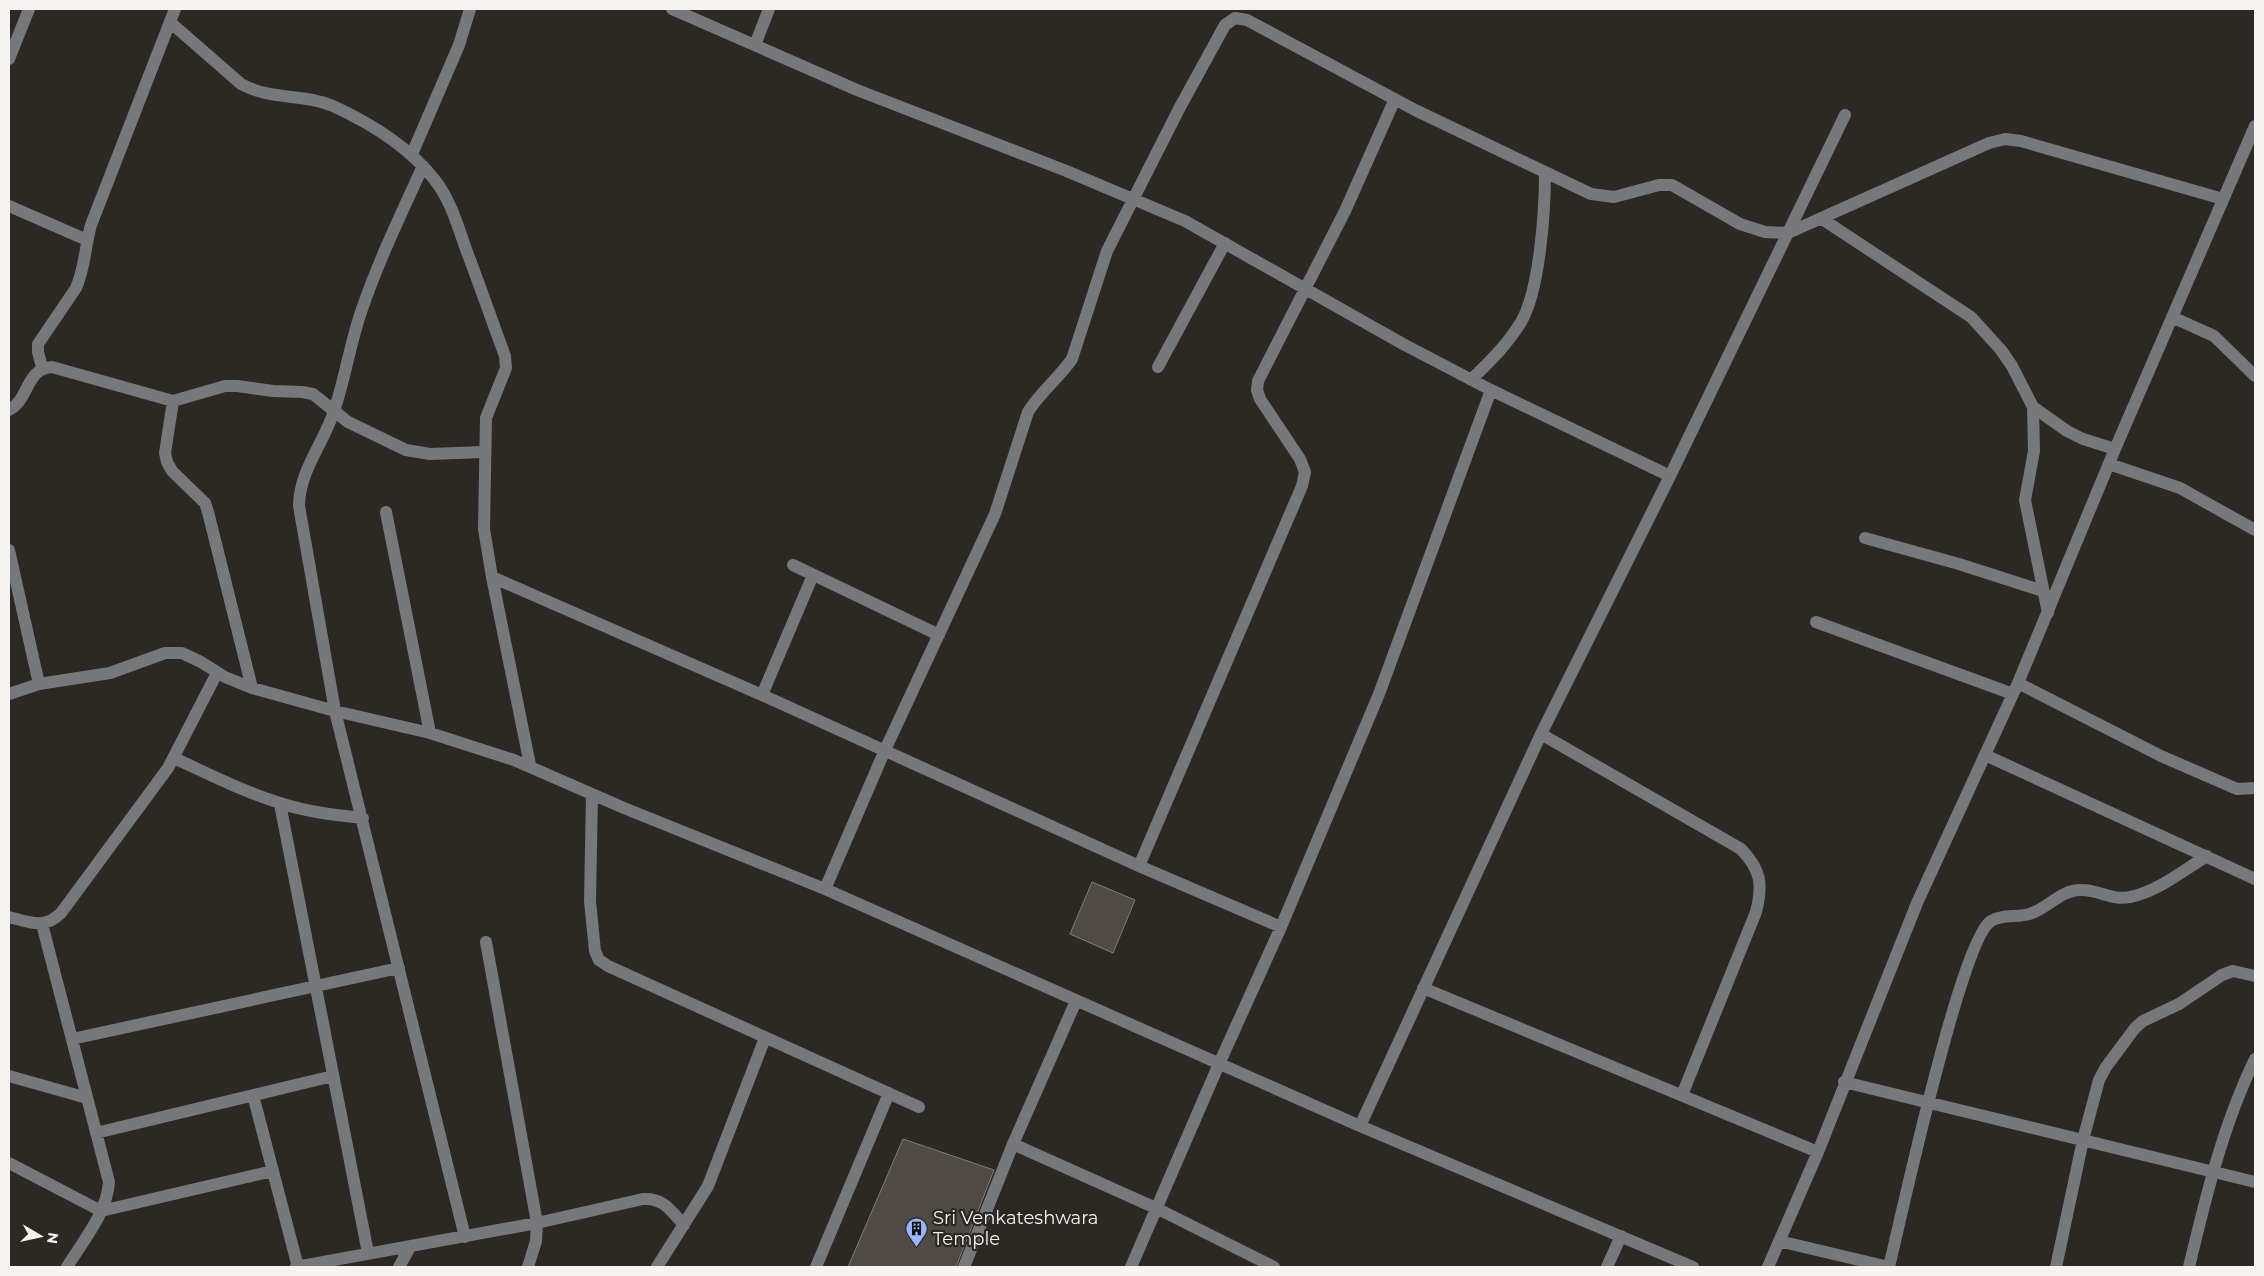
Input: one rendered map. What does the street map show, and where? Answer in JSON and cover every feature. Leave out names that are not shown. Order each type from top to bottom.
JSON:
[{"type":"street","points":[[9,59],[29,9]]},
{"type":"street","points":[[42,367],[38,344],[81,278],[87,240],[175,9]]},
{"type":"street","points":[[412,154],[459,45],[470,9]]},
{"type":"street","points":[[672,9],[864,93],[1064,170],[1185,220],[1403,344],[1491,390],[1670,476]]},
{"type":"street","points":[[755,45],[769,9]]},
{"type":"street","points":[[825,889],[885,750],[995,514],[1028,412],[1035,401],[1063,373],[1072,358],[1101,267],[1133,199],[1225,25],[1235,18],[1247,20],[1395,99],[1591,194],[1614,197],[1658,185],[1672,185],[1740,224],[1765,232],[1788,233],[1989,144],[2005,139],[2021,141],[2223,199]]},
{"type":"street","points":[[170,22],[241,84],[265,94],[325,103],[372,128],[412,154],[436,181],[450,206],[505,356],[506,368],[486,418],[484,529],[492,578],[530,765]]},
{"type":"street","points":[[1139,866],[1302,486],[1305,472],[1300,460],[1282,436],[1260,399],[1257,390],[1258,381],[1304,287],[1345,211],[1395,99]]},
{"type":"street","points":[[1360,1126],[1541,734],[1670,476],[1845,115]]},
{"type":"street","points":[[1768,1267],[1818,1152],[1844,1082],[1917,903],[2048,613],[2115,449],[2255,126]]},
{"type":"street","points":[[423,166],[380,260],[360,313],[334,411],[303,480],[299,493],[299,506],[335,711],[363,818],[465,1237]]},
{"type":"street","points":[[1472,380],[1506,344],[1522,321],[1532,297],[1545,192],[1545,172]]},
{"type":"street","points":[[9,206],[87,240]]},
{"type":"street","points":[[1822,219],[1977,323],[2002,350],[2012,366],[2032,407],[2034,451],[2025,500],[2048,613]]},
{"type":"street","points":[[1158,367],[1225,243]]},
{"type":"street","points":[[2172,317],[2214,336],[2255,376]]},
{"type":"street","points":[[9,410],[16,406],[35,373],[42,367],[52,367],[173,401],[225,386],[313,394],[348,422],[406,450],[418,453],[484,452]]},
{"type":"street","points":[[1131,1267],[1281,927],[1379,694],[1491,390]]},
{"type":"street","points":[[173,401],[165,453],[167,462],[172,471],[205,503],[252,688]]},
{"type":"street","points":[[2032,407],[2067,432],[2082,439],[2115,449]]},
{"type":"street","points":[[2109,464],[2180,488],[2255,530]]},
{"type":"street","points":[[386,512],[430,733]]},
{"type":"street","points":[[1866,538],[1959,564],[2043,591]]},
{"type":"street","points":[[9,550],[39,684]]},
{"type":"street","points":[[793,565],[938,635]]},
{"type":"street","points":[[762,695],[813,575]]},
{"type":"street","points":[[492,578],[762,695],[1139,866],[1281,927]]},
{"type":"street","points":[[1816,622],[2015,688],[2237,789],[2255,788]]},
{"type":"street","points":[[9,694],[39,684],[110,673],[156,656],[174,652],[190,656],[217,673],[252,688],[335,711],[430,733],[530,765],[592,794],[825,889],[1360,1126],[1693,1267]]},
{"type":"street","points":[[9,916],[42,924],[52,921],[61,913],[174,758],[217,673]]},
{"type":"street","points":[[1541,734],[1741,849],[1752,860],[1760,876],[1760,896],[1756,912],[1682,1095]]},
{"type":"street","points":[[1985,755],[2255,879]]},
{"type":"street","points":[[174,758],[280,804],[312,811],[363,818]]},
{"type":"street","points":[[592,794],[590,901],[595,951],[599,960],[608,966],[919,1107]]},
{"type":"street","points":[[280,804],[368,1253]]},
{"type":"street","points":[[1779,1241],[1889,1267],[1928,1103],[1964,973],[1984,928],[1990,921],[2031,914],[2074,890],[2084,890],[2114,897],[2128,898],[2141,895],[2206,856]]},
{"type":"street","points":[[42,924],[109,1182],[108,1197],[102,1211],[67,1267]]},
{"type":"street","points":[[486,942],[537,1223],[536,1241],[528,1267]]},
{"type":"street","points":[[72,1039],[399,968]]},
{"type":"street","points":[[2056,1267],[2083,1140],[2099,1080],[2106,1067],[2135,1028],[2143,1021],[2179,1004],[2232,971],[2255,976]]},
{"type":"street","points":[[1423,988],[1818,1152]]},
{"type":"street","points":[[964,1267],[1014,1144],[1076,1001]]},
{"type":"street","points":[[658,1267],[708,1186],[765,1038]]},
{"type":"street","points":[[2189,1267],[2212,1172],[2241,1091],[2255,1059]]},
{"type":"street","points":[[9,1076],[87,1098]]},
{"type":"street","points":[[96,1133],[333,1076]]},
{"type":"street","points":[[1844,1082],[2255,1182]]},
{"type":"street","points":[[816,1267],[889,1093]]},
{"type":"street","points":[[253,1095],[297,1267],[537,1223],[643,1199],[655,1198],[664,1203],[684,1225]]},
{"type":"street","points":[[1014,1144],[1158,1209],[1274,1267]]},
{"type":"street","points":[[9,1163],[102,1211],[273,1171]]},
{"type":"street","points":[[1607,1267],[1621,1236]]},
{"type":"street","points":[[400,1267],[410,1247]]},
{"type":"building","points":[[1092,882],[1135,900],[1113,953],[1070,934]]},
{"type":"building","points":[[903,1139],[994,1170],[956,1267],[848,1267]]},
{"type":"place","name":"Sri Venkateshwara Temple","points":[[917,1247]]}]
